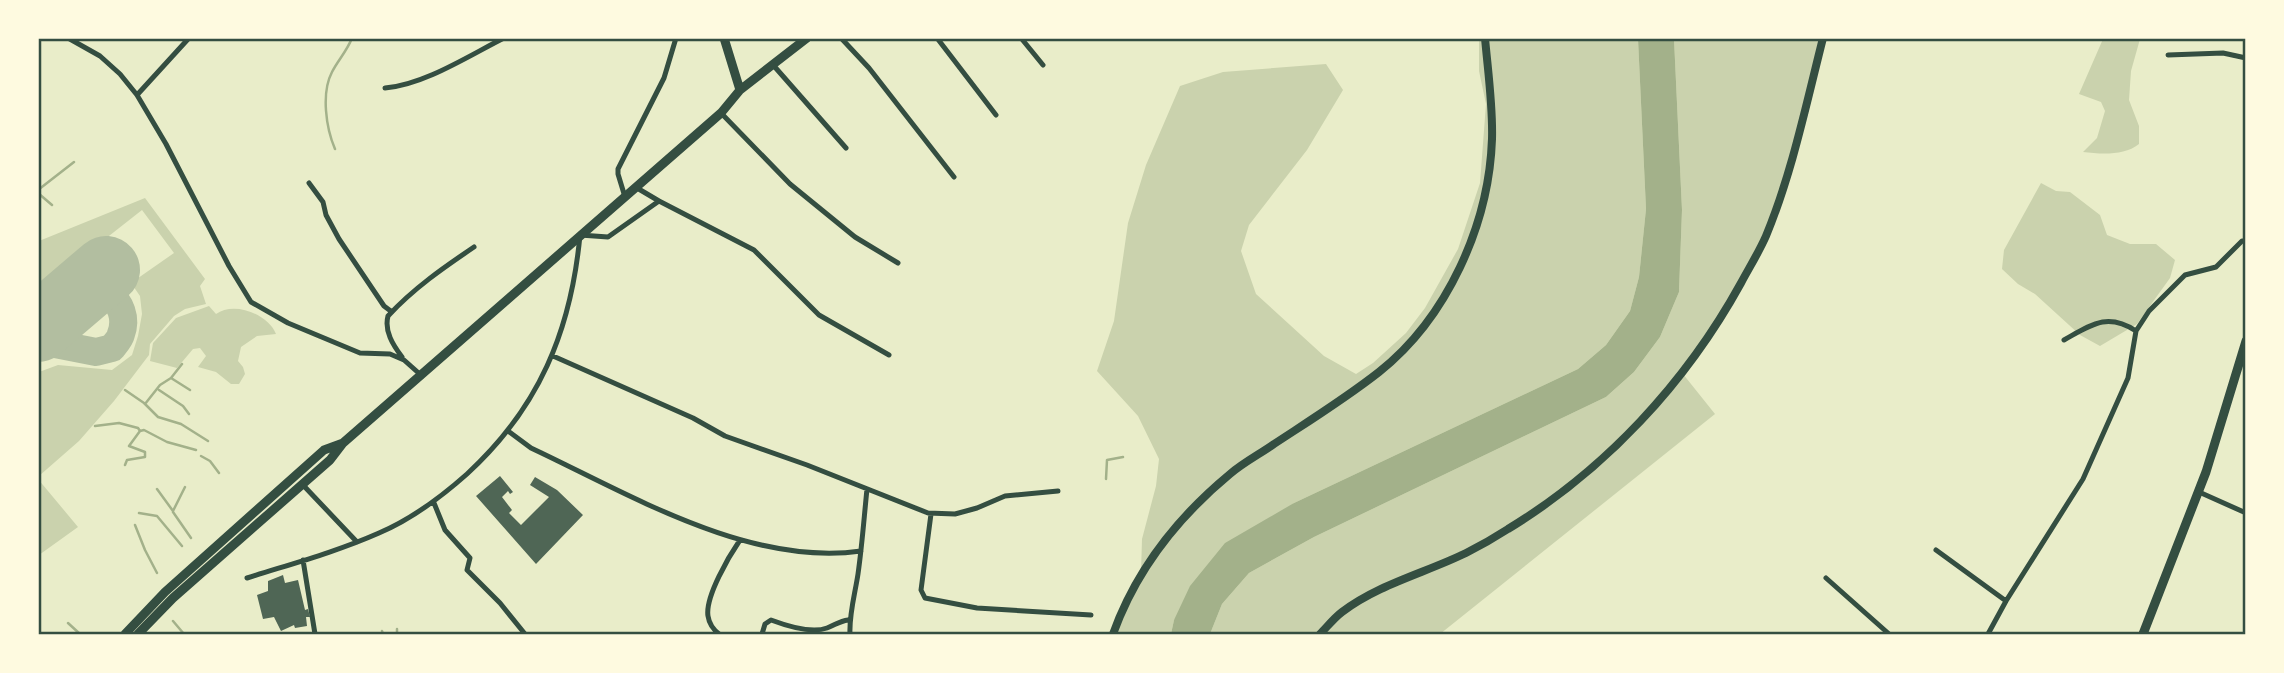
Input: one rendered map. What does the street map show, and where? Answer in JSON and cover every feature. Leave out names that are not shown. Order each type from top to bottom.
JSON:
[{"type":"main road","points":[[724,38],[740,90]]},
{"type":"main road","points":[[138,635],[173,598],[330,460],[343,443],[637,188],[721,113],[740,90],[807,38]]},
{"type":"main road","points":[[1113,635],[1141,573],[1159,546],[1191,510],[1231,472],[1337,402],[1380,370],[1411,342],[1433,315],[1457,272],[1475,226],[1486,184],[1492,140],[1485,38]]},
{"type":"main road","points":[[1320,635],[1340,613],[1360,600],[1467,552],[1544,505],[1619,442],[1683,374],[1725,313],[1765,239],[1792,163],[1822,38]]},
{"type":"main road","points":[[2143,635],[2199,492],[2245,341]]},
{"type":"main road","points":[[125,635],[165,592],[324,450],[343,443]]},
{"type":"street","points":[[68,38],[100,56],[120,74],[136,95],[166,144],[229,266],[251,302],[288,323],[360,353],[381,352],[404,360]]},
{"type":"street","points":[[136,95],[189,38]]},
{"type":"street","points":[[385,88],[424,77],[504,38]]},
{"type":"street","points":[[625,197],[618,169],[664,78],[676,38]]},
{"type":"street","points":[[841,38],[869,68],[954,177]]},
{"type":"street","points":[[937,38],[996,116]]},
{"type":"street","points":[[1021,38],[1043,65]]},
{"type":"street","points":[[2168,55],[2223,53],[2245,58]]},
{"type":"street","points":[[774,66],[846,148]]},
{"type":"street","points":[[721,113],[790,184],[855,237],[898,262]]},
{"type":"street","points":[[309,183],[323,202],[326,215],[339,239],[384,306],[392,312]]},
{"type":"street","points":[[637,188],[754,250],[819,316],[889,355]]},
{"type":"street","points":[[247,578],[381,533],[434,503],[484,458],[508,431],[540,385],[553,356],[571,295],[580,235],[608,237],[659,201]]},
{"type":"street","points":[[1988,635],[2006,601],[2083,478],[2128,378],[2136,331],[2150,310],[2185,275],[2216,267],[2245,241]]},
{"type":"street","points":[[422,376],[404,360],[395,347],[387,329],[388,316],[419,285],[474,247]]},
{"type":"street","points":[[2064,340],[2088,327],[2108,321],[2122,322],[2136,331]]},
{"type":"street","points":[[553,356],[693,418],[725,436],[931,514],[964,512],[1005,496],[1058,491]]},
{"type":"street","points":[[508,431],[531,448],[686,522],[740,540],[810,554],[832,555],[861,551]]},
{"type":"street","points":[[303,485],[356,542]]},
{"type":"street","points":[[850,635],[848,620],[853,607],[867,489]]},
{"type":"street","points":[[2199,492],[2245,513]]},
{"type":"street","points":[[434,503],[445,530],[470,558],[467,570],[500,603],[525,635]]},
{"type":"street","points":[[931,514],[921,590],[925,598],[977,608],[1091,615]]},
{"type":"street","points":[[719,635],[708,618],[708,607],[730,554],[740,540]]},
{"type":"street","points":[[1936,550],[2006,601]]},
{"type":"street","points":[[303,560],[315,635]]},
{"type":"street","points":[[1826,578],[1889,635]]},
{"type":"street","points":[[762,635],[765,624],[771,621],[822,630],[839,621],[848,620]]},
{"type":"shaded area","points":[[1479,39],[1638,39],[1646,209],[1639,277],[1630,311],[1606,345],[1578,369],[1294,503],[1174,620],[1171,634],[1113,634],[1141,573],[1142,539],[1156,486],[1159,459],[1138,416],[1097,371],[1114,321],[1128,223],[1146,165],[1180,86],[1223,72],[1326,64],[1343,90],[1307,150],[1249,225],[1241,251],[1256,294],[1324,356],[1356,374],[1373,363],[1406,333],[1425,308],[1458,249],[1480,183],[1486,104],[1479,71]]},
{"type":"shaded area","points":[[1638,39],[1674,39],[1682,210],[1679,292],[1660,337],[1634,372],[1606,397],[1314,537],[1249,573],[1222,604],[1210,634],[1171,634],[1174,620],[1190,586],[1225,543],[1294,503],[1578,369],[1606,345],[1630,311],[1639,277],[1646,209]]},
{"type":"shaded area","points":[[1674,39],[1823,39],[1792,163],[1765,239],[1683,374],[1715,414],[1440,634],[1210,634],[1222,604],[1249,573],[1314,537],[1606,397],[1634,372],[1660,337],[1679,292],[1682,210]]},
{"type":"shaded area","points":[[2103,39],[2140,39],[2131,71],[2129,100],[2139,126],[2139,144],[2126,151],[2105,154],[2083,152],[2097,138],[2105,111],[2101,102],[2079,94]]},
{"type":"shaded area","points":[[2041,183],[2056,191],[2070,192],[2100,215],[2107,235],[2130,244],[2156,244],[2175,260],[2170,278],[2137,324],[2100,346],[2080,335],[2035,294],[2018,284],[2002,269],[2004,250]]},
{"type":"shaded area","points":[[145,198],[205,279],[200,286],[206,304],[185,309],[174,316],[150,344],[149,355],[114,401],[79,441],[39,476],[39,372],[58,365],[112,370],[132,355],[142,314],[140,296],[131,283],[174,253],[142,210],[100,243],[96,238],[39,285],[39,241]]},
{"type":"shaded area","points":[[209,306],[216,314],[223,310],[241,309],[258,315],[276,334],[257,336],[241,347],[238,361],[245,374],[239,384],[231,384],[216,372],[198,367],[206,356],[200,348],[193,349],[177,368],[150,361],[153,343],[176,318]]},
{"type":"shaded area","points":[[38,479],[78,527],[39,555],[38,555]]},
{"type":"building","points":[[500,476],[513,492],[510,494],[508,491],[502,497],[512,510],[509,513],[521,525],[549,497],[530,485],[535,477],[557,490],[583,515],[536,564],[476,496]]},
{"type":"building","points":[[283,575],[285,583],[298,580],[305,610],[308,609],[310,617],[306,617],[307,626],[295,628],[294,625],[281,631],[274,617],[263,619],[257,595],[268,591],[268,581]]},
{"type":"waterway","points":[[335,149],[327,121],[327,90],[332,72],[352,38]]},
{"type":"waterway","points":[[38,190],[74,162]]},
{"type":"waterway","points":[[38,193],[52,205]]},
{"type":"waterway","points":[[145,404],[182,364]]},
{"type":"waterway","points":[[171,378],[190,390]]},
{"type":"waterway","points":[[125,390],[158,417],[181,424],[208,441]]},
{"type":"waterway","points":[[159,390],[183,406],[189,414]]},
{"type":"waterway","points":[[95,426],[119,423],[196,450]]},
{"type":"waterway","points":[[125,465],[127,460],[145,457],[145,452],[129,446],[140,431]]},
{"type":"waterway","points":[[201,456],[210,461],[219,473]]},
{"type":"waterway","points":[[1106,479],[1107,460],[1123,457]]},
{"type":"waterway","points":[[157,489],[173,511],[185,487]]},
{"type":"waterway","points":[[173,512],[191,538]]},
{"type":"waterway","points":[[139,513],[157,516],[182,546]]},
{"type":"waterway","points":[[135,525],[157,573]]},
{"type":"waterway","points":[[173,621],[184,634]]},
{"type":"waterway","points":[[68,623],[80,634]]},
{"type":"waterway","points":[[397,629],[397,634]]},
{"type":"taxiway","points":[[38,345],[50,343],[96,352],[112,348],[120,336],[123,322],[116,301],[108,293],[99,287],[76,283],[55,294],[39,327]]},
{"type":"runway","points":[[38,328],[106,270]]}]
